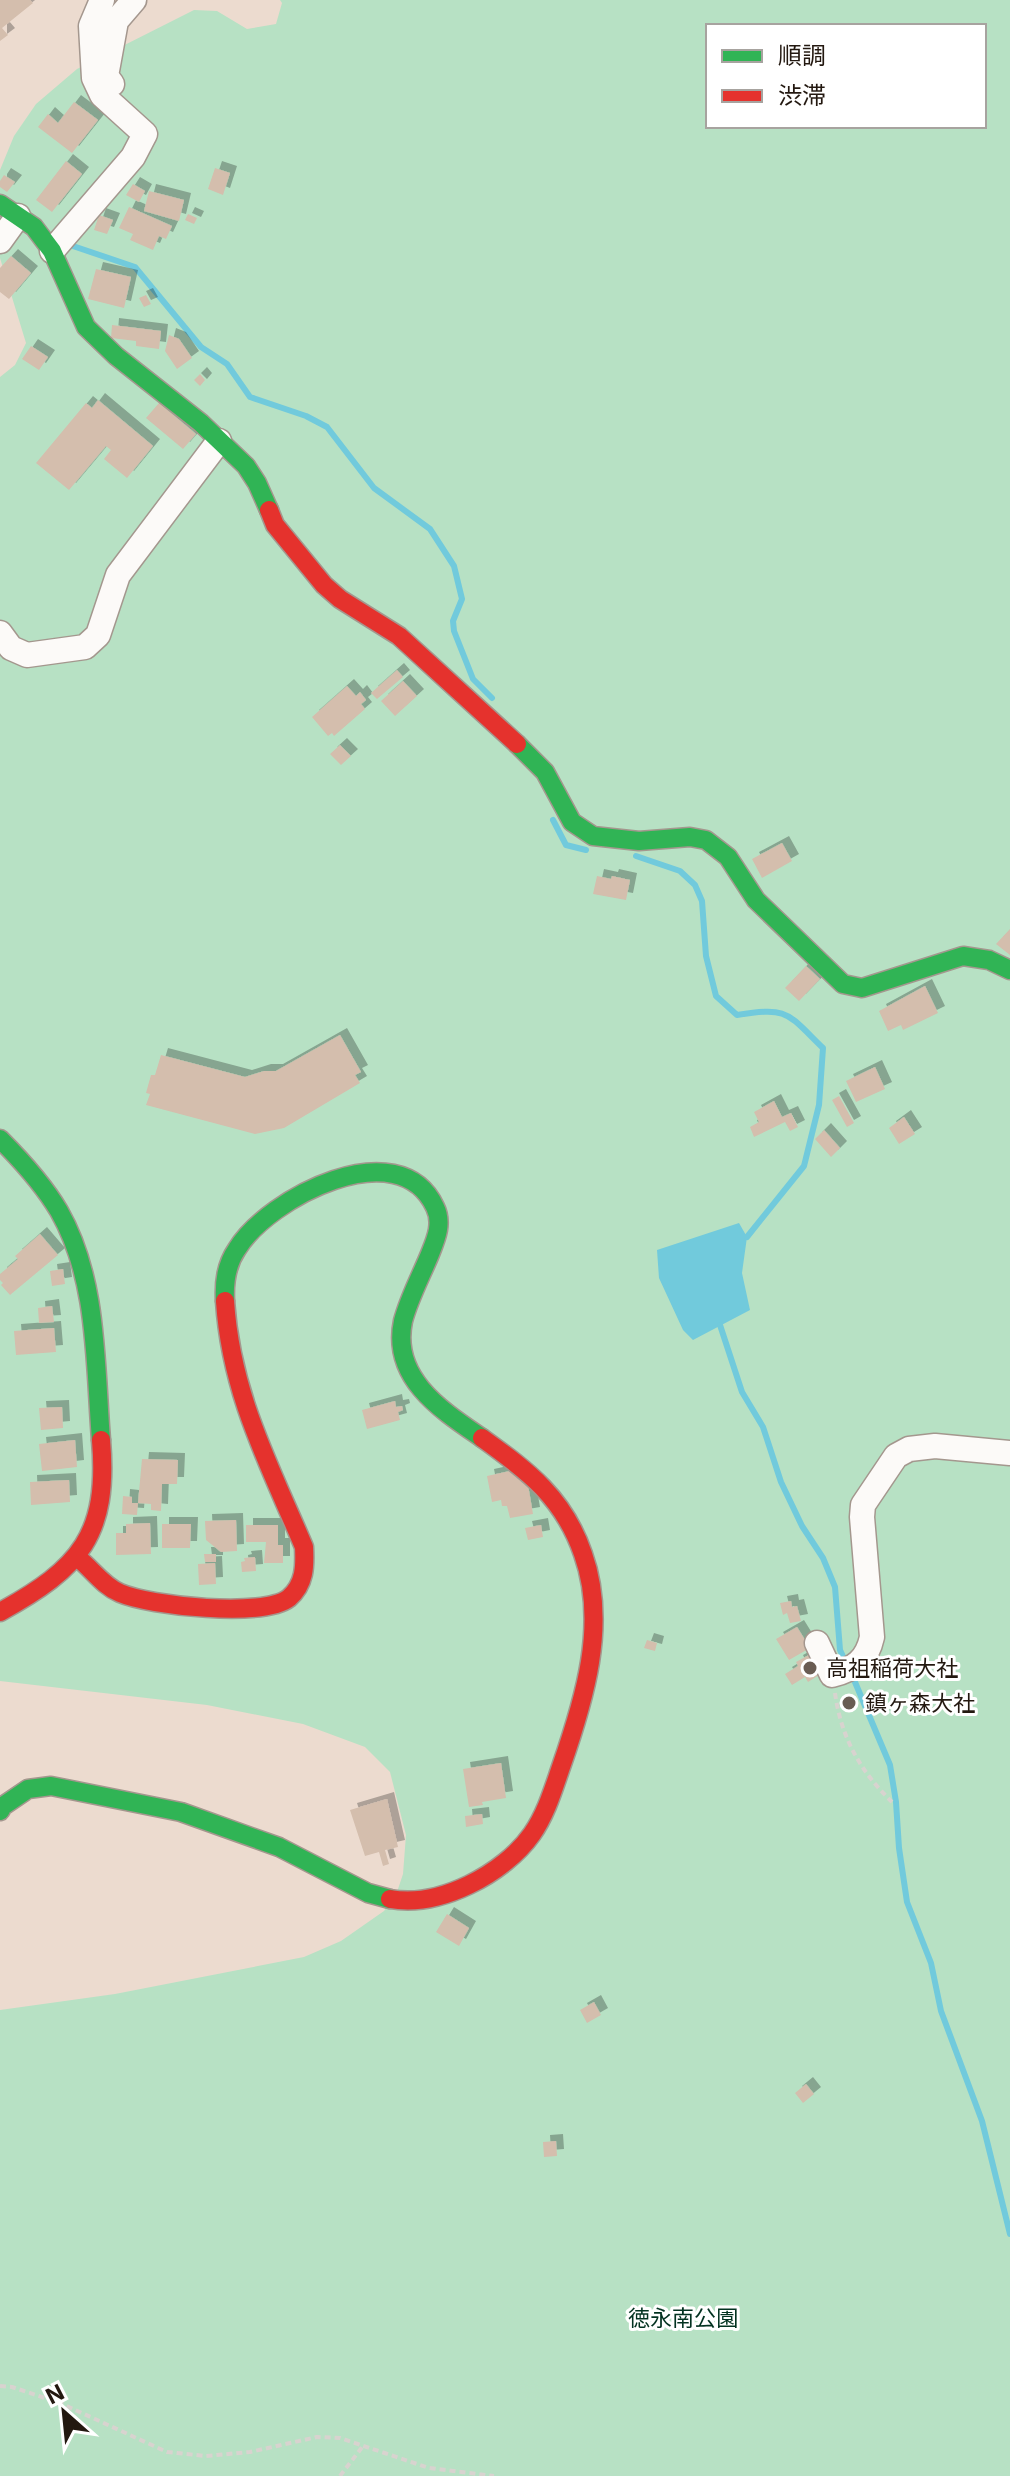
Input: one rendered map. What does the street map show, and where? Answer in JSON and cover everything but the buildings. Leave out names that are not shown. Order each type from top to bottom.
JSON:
[{"type":"street","points":[[102,0],[91,26],[94,78],[102,95],[145,134]]},
{"type":"street","points":[[52,251],[133,157],[149,127],[106,76],[116,21],[134,0]]},
{"type":"street","points":[[0,241],[9,210],[34,227],[52,251],[86,327],[116,356],[201,423],[246,466],[275,525],[324,585],[340,599],[399,636],[525,751],[545,772],[572,822],[593,836],[639,841],[690,837],[706,840],[728,857],[756,900],[843,984],[862,988],[963,956],[989,960],[1010,970]]},
{"type":"street","points":[[0,633],[11,648],[27,655],[85,647],[98,635],[118,575],[219,441]]},
{"type":"street","points":[[0,1139],[25,1164],[59,1211],[71,1236],[89,1294],[104,1471],[103,1499],[78,1558],[42,1589],[0,1612]]},
{"type":"street","points":[[0,1811],[28,1789],[51,1786],[181,1812],[279,1847],[368,1893],[399,1901],[423,1900],[459,1888],[489,1872],[514,1855],[530,1838],[546,1807],[582,1706],[591,1617],[587,1566],[580,1544],[547,1489],[494,1445],[429,1398],[415,1385],[406,1368],[401,1350],[403,1319],[436,1238],[439,1221],[428,1195],[406,1176],[391,1172],[371,1173],[343,1177],[320,1185],[291,1201],[250,1232],[230,1260],[225,1284],[231,1364],[248,1419],[304,1547],[305,1571],[298,1588],[285,1601],[246,1609],[138,1599],[118,1593],[103,1583],[90,1566],[78,1558]]},
{"type":"street","points":[[817,1643],[832,1675],[859,1664],[869,1651],[872,1637],[863,1505],[896,1456],[909,1449],[935,1446],[1010,1453]]},
{"type":"path","points":[[832,1675],[837,1709],[849,1748],[892,1802]]},
{"type":"path","points":[[0,2386],[60,2403],[167,2452],[206,2456],[250,2452],[317,2437],[340,2438],[429,2468],[494,2476]]},
{"type":"path","points":[[340,2476],[363,2446]]},
{"type":"green space","name":"徳永南公園","points":[[280,0],[1010,0],[1010,2476],[0,2476],[0,2010],[115,1994],[304,1957],[341,1941],[384,1911],[396,1895],[403,1874],[406,1835],[390,1772],[365,1747],[303,1724],[207,1705],[0,1681],[0,377],[15,365],[26,343],[0,258],[0,170],[14,136],[36,104],[77,69],[194,10],[217,11],[247,29],[276,24],[282,3]]},
{"type":"water","points":[[739,1223],[747,1237],[742,1273],[750,1310],[693,1340],[683,1330],[659,1278],[657,1250]]},
{"type":"waterway","points":[[67,244],[135,267],[201,347],[227,364],[250,397],[306,416],[327,427],[374,488],[430,529],[454,566],[462,599],[453,621],[454,631],[473,679],[492,698]]},
{"type":"waterway","points":[[553,820],[566,845],[586,850]]},
{"type":"waterway","points":[[636,856],[680,871],[695,885],[702,901],[706,956],[716,996],[737,1015],[767,1012],[786,1015],[823,1048],[819,1105],[804,1166],[747,1237]]},
{"type":"waterway","points":[[720,1325],[742,1392],[763,1427],[781,1482],[802,1526],[823,1558],[835,1587],[840,1650],[847,1665]]},
{"type":"waterway","points":[[852,1675],[890,1765],[907,1902],[931,1963],[941,2011],[982,2121],[1010,2234]]},
{"type":"traffic: fast","points":[[0,204],[34,227],[52,251],[86,327],[116,356],[201,423],[246,466],[269,510]]},
{"type":"traffic: fast","points":[[517,744],[545,772],[572,822],[593,836],[639,841],[690,837],[706,840],[728,857],[756,900],[843,984],[862,988],[963,956],[989,960],[1010,970]]},
{"type":"traffic: fast","points":[[0,1139],[53,1201],[72,1237],[88,1293],[101,1440]]},
{"type":"traffic: fast","points":[[225,1301],[226,1274],[237,1249],[253,1229],[304,1193],[334,1180],[365,1173],[393,1174],[417,1185],[435,1207],[439,1225],[403,1321],[401,1341],[405,1359],[412,1376],[436,1404],[482,1438]]},
{"type":"traffic: fast","points":[[0,1811],[28,1789],[51,1786],[181,1812],[279,1847],[368,1893],[390,1899]]},
{"type":"traffic: jam","points":[[269,510],[275,525],[324,585],[340,599],[399,636],[517,744]]},
{"type":"traffic: jam","points":[[78,1558],[103,1582],[120,1593],[180,1606],[232,1609],[276,1604],[289,1598],[298,1587],[304,1568],[304,1547],[243,1398],[225,1301]]},
{"type":"traffic: jam","points":[[390,1899],[429,1898],[449,1893],[488,1875],[520,1849],[549,1802],[585,1689],[593,1635],[593,1608],[590,1581],[575,1534],[543,1487],[482,1438]]},
{"type":"traffic: jam","points":[[0,1612],[51,1580],[84,1545],[94,1525],[100,1501],[101,1440]]},
{"type":"place","name":"高祖稲荷大社","points":[[810,1668]]},
{"type":"place","name":"鎮ヶ森大社","points":[[849,1703]]}]
